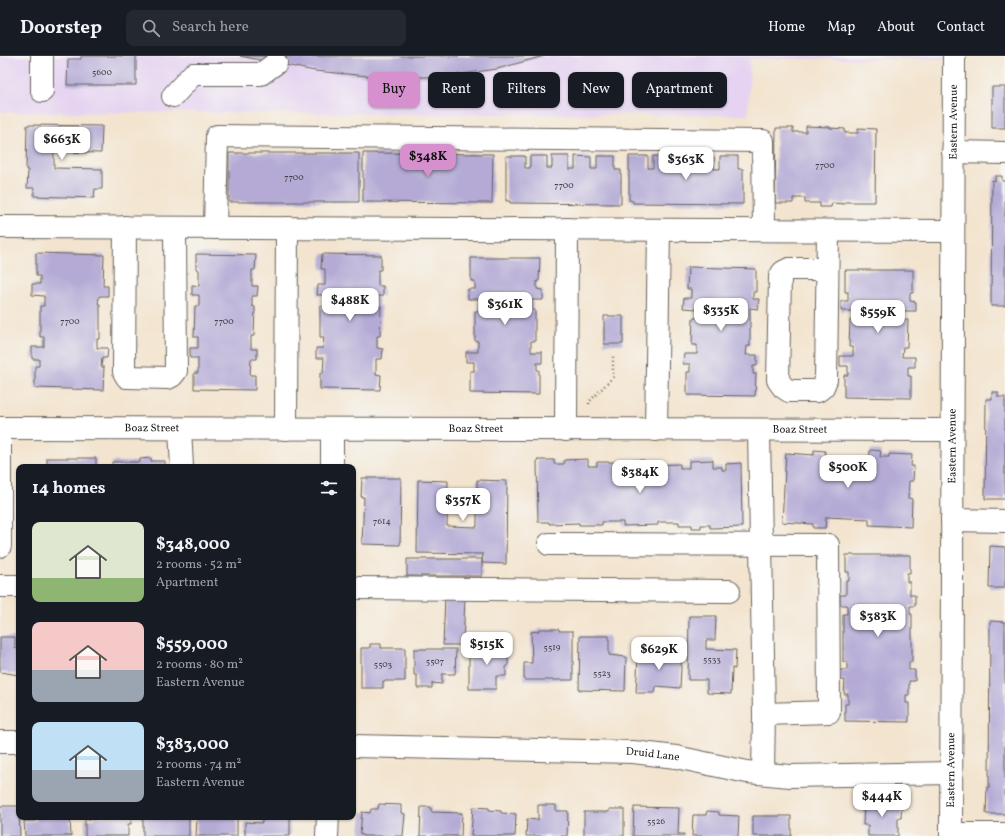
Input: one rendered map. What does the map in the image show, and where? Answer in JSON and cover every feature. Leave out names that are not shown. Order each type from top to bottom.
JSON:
[{"type":"street","points":[[42,56],[42,92]]},
{"type":"street","name":"Eastern Avenue","points":[[951,835],[954,56]]},
{"type":"street","points":[[174,96],[193,74],[261,74],[276,63]]},
{"type":"street","points":[[215,228],[217,136],[763,141],[764,230]]},
{"type":"street","points":[[953,152],[1005,154]]},
{"type":"street","points":[[0,227],[953,231]]},
{"type":"street","points":[[125,227],[124,372],[128,377],[168,378],[172,376],[176,370],[176,228]]},
{"type":"street","points":[[286,429],[287,228]]},
{"type":"street","points":[[566,430],[567,229]]},
{"type":"street","points":[[656,430],[659,230]]},
{"type":"street","points":[[827,270],[789,269],[783,272],[780,277],[778,380],[783,387],[789,391],[818,391],[823,387],[826,380],[828,231]]},
{"type":"street","points":[[0,428],[0,546]]},
{"type":"street","name":"Boaz Street","points":[[0,428],[952,430]]},
{"type":"street","points":[[180,429],[182,464]]},
{"type":"street","points":[[332,429],[332,464]]},
{"type":"street","points":[[760,430],[764,722],[763,773]]},
{"type":"street","points":[[952,520],[1005,521]]},
{"type":"street","points":[[549,544],[828,545],[829,712],[764,722]]},
{"type":"street","points":[[0,586],[16,586]]},
{"type":"street","points":[[356,588],[729,591]]},
{"type":"street","points":[[0,742],[16,742]]},
{"type":"street","name":"Druid Lane","points":[[356,746],[633,752],[676,757],[746,772],[790,776],[951,773]]},
{"type":"street","points":[[327,836],[328,820]]},
{"type":"street","points":[[951,835],[1005,834]]},
{"type":"path","points":[[589,408],[589,402],[613,377],[613,354]]},
{"type":"shaded area","points":[[0,56],[945,56],[945,59],[750,59],[748,115],[0,112]]},
{"type":"building","points":[[81,56],[136,56],[136,85],[67,85],[68,59],[81,59]]},
{"type":"building","points":[[240,56],[544,56],[497,69],[476,72],[428,72],[428,77],[420,77],[420,72],[368,72],[368,76],[315,71]]},
{"type":"building","points":[[992,87],[1005,87],[1005,128],[992,128]]},
{"type":"building","points":[[27,125],[102,126],[101,153],[54,152],[54,168],[102,169],[102,189],[95,189],[94,198],[34,196],[34,188],[27,188]]},
{"type":"building","points":[[806,126],[845,129],[845,133],[858,133],[858,128],[876,129],[875,202],[845,202],[845,204],[832,203],[831,207],[820,207],[820,203],[805,203],[805,198],[793,198],[793,203],[775,203],[776,128],[793,128],[793,132],[806,132]]},
{"type":"building","points":[[229,153],[359,153],[359,202],[229,202]]},
{"type":"building","points":[[363,153],[493,154],[492,203],[363,202]]},
{"type":"building","points":[[506,156],[525,156],[525,168],[530,168],[530,156],[547,156],[547,168],[552,168],[552,156],[569,156],[569,169],[575,169],[575,156],[591,157],[591,169],[597,169],[597,156],[615,156],[615,170],[621,170],[621,204],[510,203],[510,201],[506,201]]},
{"type":"building","points":[[629,156],[648,156],[648,168],[653,168],[653,156],[670,156],[669,168],[675,168],[675,156],[692,156],[692,169],[698,169],[698,156],[714,157],[714,169],[720,169],[720,156],[738,156],[738,169],[743,169],[743,204],[633,203],[633,201],[629,200]]},
{"type":"building","points":[[995,176],[1002,176],[1002,181],[1005,181],[1005,306],[991,306],[992,180],[995,181]]},
{"type":"building","points":[[36,253],[104,255],[103,286],[108,286],[108,296],[99,296],[100,339],[97,339],[97,348],[108,348],[107,358],[102,358],[101,367],[104,367],[103,390],[35,388],[35,366],[39,366],[39,359],[32,359],[32,347],[44,347],[44,337],[40,337],[40,306],[44,306],[44,296],[32,295],[32,284],[40,284],[40,276],[36,276]]},
{"type":"building","points":[[196,254],[256,255],[255,270],[252,270],[252,286],[258,286],[257,296],[252,296],[252,306],[255,307],[254,336],[251,336],[251,349],[257,349],[257,359],[251,359],[250,375],[255,375],[255,390],[194,389],[194,373],[198,373],[198,358],[190,358],[190,348],[198,348],[198,337],[194,337],[195,306],[199,306],[199,295],[192,295],[192,285],[199,286],[199,270],[196,269]]},
{"type":"building","points":[[322,254],[381,255],[381,270],[378,270],[378,286],[383,286],[383,296],[378,296],[378,306],[381,306],[380,336],[377,336],[377,348],[383,349],[382,359],[376,359],[376,374],[381,375],[380,390],[320,389],[320,373],[323,373],[324,358],[316,358],[316,348],[323,348],[324,337],[320,337],[320,306],[324,306],[325,295],[317,295],[318,285],[325,285],[325,269],[321,269]]},
{"type":"building","points":[[471,258],[540,258],[539,281],[537,281],[537,289],[543,290],[543,300],[532,300],[532,310],[535,310],[535,341],[531,341],[531,352],[542,352],[542,363],[537,363],[537,370],[539,370],[539,394],[470,393],[470,371],[474,371],[474,362],[466,362],[466,352],[478,352],[478,341],[475,341],[475,311],[479,311],[479,299],[468,299],[468,289],[475,289],[475,281],[471,281]]},
{"type":"building","points":[[688,267],[756,269],[756,292],[753,292],[753,299],[759,299],[758,309],[750,308],[750,346],[747,346],[746,355],[757,355],[757,366],[753,366],[753,374],[756,374],[755,396],[687,395],[687,372],[690,372],[690,364],[683,364],[684,354],[697,354],[697,345],[692,345],[693,318],[697,318],[697,309],[683,308],[684,298],[691,298],[691,289],[687,289]]},
{"type":"building","points":[[845,270],[913,270],[913,293],[910,293],[910,301],[916,302],[916,311],[903,311],[903,320],[908,320],[907,347],[903,347],[902,357],[915,357],[915,367],[908,367],[908,376],[911,376],[911,398],[844,397],[844,375],[848,375],[848,366],[840,366],[840,356],[853,356],[853,347],[849,347],[850,320],[853,320],[853,311],[841,311],[841,301],[848,301],[848,292],[845,292]]},
{"type":"building","points":[[604,316],[623,316],[623,344],[604,344]]},
{"type":"building","points":[[992,392],[998,392],[998,397],[1005,397],[1005,499],[985,499],[986,399],[992,399]]},
{"type":"building","points":[[814,450],[825,451],[825,461],[833,462],[833,458],[860,459],[860,462],[869,463],[870,450],[881,451],[880,457],[889,457],[889,454],[912,455],[911,466],[914,466],[913,481],[909,481],[908,498],[912,499],[911,527],[869,525],[869,519],[826,517],[825,528],[813,528],[813,524],[782,522],[786,453],[814,455]]},
{"type":"building","points":[[47,458],[96,458],[96,464],[47,464]]},
{"type":"building","points":[[151,458],[151,461],[165,461],[165,464],[112,464],[112,462],[140,462],[140,459]]},
{"type":"building","points":[[588,459],[588,466],[597,466],[597,462],[624,462],[625,467],[634,467],[634,460],[644,460],[644,468],[652,467],[652,465],[680,464],[680,468],[689,468],[689,461],[713,460],[713,467],[722,467],[722,470],[726,470],[726,464],[741,463],[742,527],[710,528],[710,525],[701,525],[701,528],[692,528],[692,525],[679,525],[679,522],[658,522],[658,525],[623,526],[623,522],[602,522],[602,525],[579,525],[579,523],[549,524],[549,522],[538,522],[537,460],[554,460],[554,464],[564,464],[564,460]]},
{"type":"building","points":[[362,478],[401,478],[400,545],[362,544],[364,497],[361,497]]},
{"type":"building","points":[[418,480],[448,481],[447,526],[477,527],[477,480],[507,481],[506,564],[482,563],[483,554],[417,553]]},
{"type":"building","points":[[990,546],[1005,547],[1005,588],[989,588]]},
{"type":"building","points":[[846,555],[910,555],[910,573],[907,573],[907,582],[910,582],[910,595],[915,595],[915,606],[910,606],[910,614],[912,614],[912,662],[909,662],[909,670],[915,670],[915,681],[909,681],[909,695],[906,695],[906,703],[909,703],[909,722],[845,721],[845,704],[848,704],[848,694],[844,694],[845,680],[839,680],[839,670],[847,670],[847,662],[843,662],[843,614],[847,614],[847,605],[840,605],[840,595],[846,595],[846,581],[849,581],[849,572],[846,572]]},
{"type":"building","points":[[407,559],[482,559],[482,576],[407,576]]},
{"type":"building","points":[[445,596],[465,597],[463,645],[443,645]]},
{"type":"building","points":[[689,616],[716,616],[715,640],[706,640],[706,649],[736,650],[735,669],[732,668],[731,694],[707,693],[707,680],[688,680]]},
{"type":"building","points":[[990,621],[1005,622],[1005,814],[986,814],[987,787],[989,787]]},
{"type":"building","points":[[539,629],[573,631],[573,680],[524,680],[524,663],[532,663],[531,632],[539,631]]},
{"type":"building","points":[[580,636],[609,636],[609,655],[626,657],[625,691],[579,690]]},
{"type":"building","points":[[0,637],[15,637],[16,675],[0,672]]},
{"type":"building","points":[[370,644],[381,644],[381,648],[405,648],[405,681],[383,681],[383,688],[361,688],[361,648],[370,648]]},
{"type":"building","points":[[469,647],[508,647],[508,666],[506,666],[506,676],[496,676],[496,689],[469,689]]},
{"type":"building","points":[[663,648],[682,649],[680,688],[656,686],[655,693],[636,693],[638,657],[663,658]]},
{"type":"building","points":[[414,649],[456,649],[455,674],[442,674],[442,684],[432,683],[432,688],[417,688],[417,675],[414,675]]},
{"type":"building","points":[[864,802],[902,803],[901,818],[898,818],[898,836],[868,836],[868,825],[863,825]]},
{"type":"building","points":[[379,804],[401,805],[401,813],[405,814],[403,836],[363,836],[360,834],[362,812],[370,813],[371,809],[378,809]]},
{"type":"building","points":[[538,805],[556,805],[556,811],[568,811],[567,836],[526,836],[527,819],[538,820]]},
{"type":"building","points":[[0,806],[16,806],[16,820],[19,820],[20,836],[0,836]]},
{"type":"building","points":[[421,807],[431,807],[431,812],[462,813],[461,836],[420,836]]},
{"type":"building","points":[[473,807],[489,808],[489,810],[501,811],[501,813],[516,814],[515,836],[471,836]]},
{"type":"building","points":[[634,807],[679,808],[678,834],[684,834],[684,836],[633,836]]},
{"type":"building","points":[[609,809],[624,809],[624,836],[584,836],[584,812],[609,812]]},
{"type":"building","points":[[707,811],[719,812],[719,815],[739,816],[738,836],[692,836],[693,815],[706,815]]},
{"type":"building","points":[[753,816],[791,816],[791,836],[753,836]]},
{"type":"building","points":[[70,820],[71,836],[25,836],[24,821]]},
{"type":"building","points":[[85,820],[131,820],[131,824],[128,824],[128,836],[85,836]]},
{"type":"building","points":[[143,820],[189,820],[189,836],[143,836]]},
{"type":"building","points":[[197,820],[237,820],[237,836],[196,836]]},
{"type":"building","points":[[262,820],[290,820],[290,836],[245,836],[245,822],[262,823]]}]
